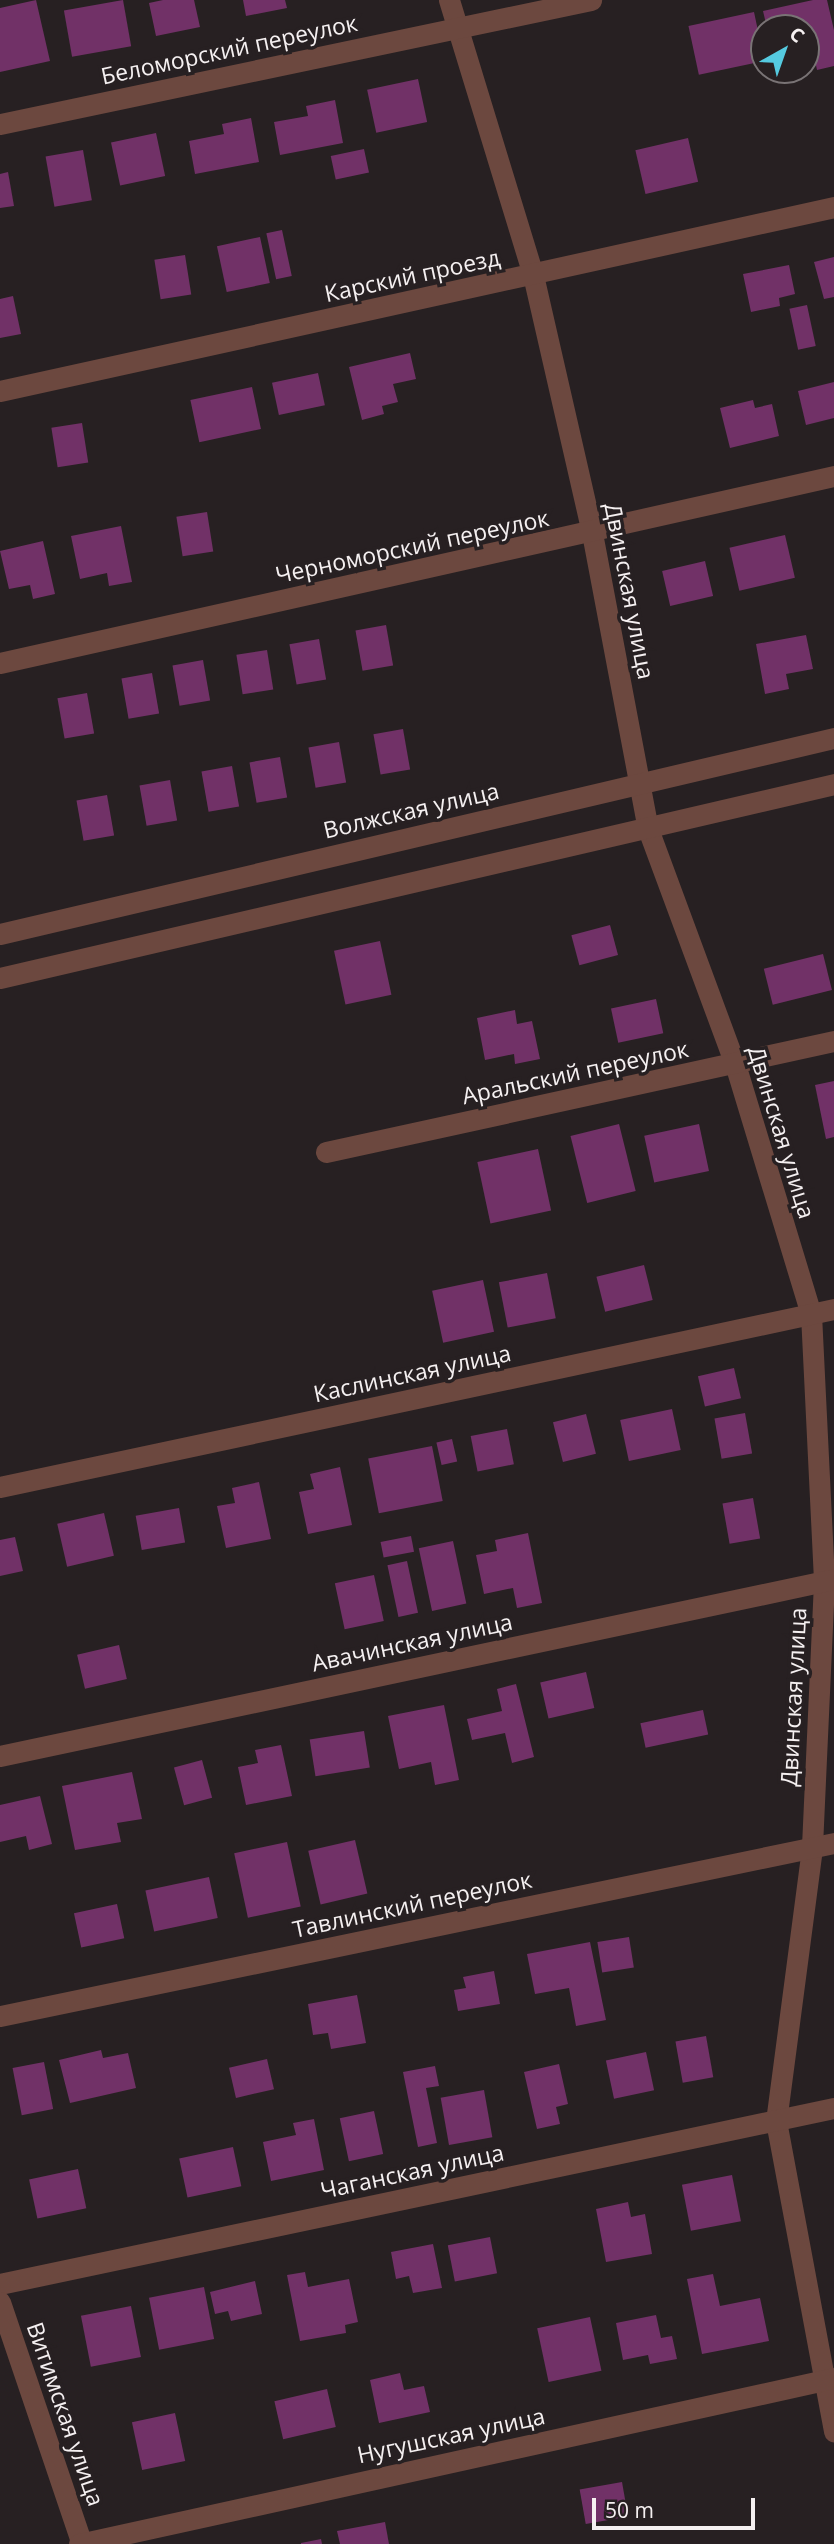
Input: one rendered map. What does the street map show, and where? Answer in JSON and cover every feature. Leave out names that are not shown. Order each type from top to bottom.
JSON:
[{"type":"street","name":"Двинская улица","points":[[449,0],[533,275],[592,533],[648,829],[735,1064],[811,1314],[829,1580],[812,1848],[776,2121],[830,2379],[834,2432]]},
{"type":"street","name":"Беломорский переулок","points":[[0,124],[591,0]]},
{"type":"street","name":"Карский проезд","points":[[0,391],[834,207]]},
{"type":"street","name":"Черноморский переулок","points":[[0,663],[592,533],[834,476]]},
{"type":"street","name":"Волжская улица","points":[[0,934],[834,738]]},
{"type":"street","points":[[0,978],[834,784]]},
{"type":"street","name":"Аральский переулок","points":[[326,1152],[834,1041]]},
{"type":"street","name":"Каслинская улица","points":[[0,1487],[834,1310]]},
{"type":"street","name":"Авачинская улица","points":[[0,1756],[829,1580]]},
{"type":"street","name":"Тавлинский переулок","points":[[0,2016],[834,1843]]},
{"type":"street","name":"Чаганская улица","points":[[0,2284],[834,2108]]},
{"type":"street","name":"Витимская улица","points":[[0,2301],[81,2544]]},
{"type":"street","name":"Нугушская улица","points":[[81,2544],[830,2379]]},
{"type":"building","points":[[36,0],[50,61],[0,72],[0,8]]},
{"type":"building","points":[[123,0],[131,46],[72,57],[64,10]]},
{"type":"building","points":[[194,0],[200,27],[156,36],[149,3]]},
{"type":"building","points":[[243,0],[285,0],[287,8],[246,16]]},
{"type":"building","points":[[813,0],[827,0],[834,30],[834,66],[820,69],[820,14],[764,14],[763,11]]},
{"type":"building","points":[[754,12],[750,14],[750,64],[699,75],[688,26]]},
{"type":"building","points":[[418,79],[427,122],[376,133],[367,90]]},
{"type":"building","points":[[335,100],[343,143],[280,155],[274,122],[308,116],[306,106]]},
{"type":"building","points":[[251,118],[259,162],[195,174],[189,141],[224,134],[222,124]]},
{"type":"building","points":[[156,133],[165,176],[120,186],[111,143]]},
{"type":"building","points":[[688,138],[698,182],[646,194],[635,150]]},
{"type":"building","points":[[364,149],[369,172],[336,180],[331,156]]},
{"type":"building","points":[[83,150],[92,200],[54,207],[46,157]]},
{"type":"building","points":[[8,172],[14,206],[0,208],[0,174]]},
{"type":"building","points":[[282,230],[292,276],[276,279],[266,233]]},
{"type":"building","points":[[260,237],[270,283],[227,292],[217,246]]},
{"type":"building","points":[[185,255],[191,295],[161,299],[154,260]]},
{"type":"building","points":[[834,257],[834,297],[824,299],[814,262]]},
{"type":"building","points":[[789,265],[795,294],[779,298],[780,306],[751,312],[743,274]]},
{"type":"building","points":[[13,296],[21,334],[0,338],[0,299]]},
{"type":"building","points":[[807,305],[816,346],[798,350],[789,309]]},
{"type":"building","points":[[410,353],[416,379],[393,384],[398,402],[382,406],[384,414],[362,420],[349,367]]},
{"type":"building","points":[[318,373],[325,405],[279,415],[272,383]]},
{"type":"building","points":[[834,382],[834,418],[806,425],[798,391]]},
{"type":"building","points":[[252,387],[261,429],[199,442],[190,400]]},
{"type":"building","points":[[753,400],[755,408],[772,404],[779,436],[730,448],[720,408]]},
{"type":"building","points":[[82,423],[88,463],[58,467],[51,428]]},
{"type":"building","points":[[207,512],[213,552],[183,556],[176,517]]},
{"type":"building","points":[[121,526],[132,582],[109,586],[107,573],[80,579],[71,536]]},
{"type":"building","points":[[785,535],[795,578],[739,591],[729,548]]},
{"type":"building","points":[[43,541],[55,594],[33,599],[30,585],[9,589],[0,551]]},
{"type":"building","points":[[705,561],[713,596],[670,606],[662,571]]},
{"type":"building","points":[[386,625],[393,665],[363,671],[355,630]]},
{"type":"building","points":[[806,635],[813,669],[786,674],[789,689],[765,694],[756,644]]},
{"type":"building","points":[[319,639],[326,679],[297,685],[289,644]]},
{"type":"building","points":[[267,650],[273,690],[243,694],[236,655]]},
{"type":"building","points":[[203,660],[210,700],[180,706],[172,665]]},
{"type":"building","points":[[152,673],[159,713],[129,719],[121,678]]},
{"type":"building","points":[[87,693],[94,733],[65,739],[57,698]]},
{"type":"building","points":[[403,729],[410,769],[381,775],[373,734]]},
{"type":"building","points":[[339,742],[346,782],[316,788],[308,747]]},
{"type":"building","points":[[280,757],[287,797],[257,803],[249,762]]},
{"type":"building","points":[[232,766],[239,806],[209,812],[201,771]]},
{"type":"building","points":[[170,780],[177,820],[147,826],[139,785]]},
{"type":"building","points":[[107,795],[114,835],[84,841],[76,800]]},
{"type":"building","points":[[610,925],[618,955],[579,965],[571,935]]},
{"type":"building","points":[[380,941],[391,995],[345,1005],[334,951]]},
{"type":"building","points":[[823,954],[832,990],[773,1005],[764,969]]},
{"type":"building","points":[[656,999],[663,1033],[618,1043],[611,1009]]},
{"type":"building","points":[[515,1010],[517,1024],[532,1021],[540,1059],[515,1064],[514,1054],[485,1060],[477,1018]]},
{"type":"building","points":[[834,1081],[834,1137],[826,1139],[815,1085]]},
{"type":"building","points":[[619,1124],[636,1191],[587,1203],[570,1136]]},
{"type":"building","points":[[699,1124],[709,1171],[654,1183],[644,1136]]},
{"type":"building","points":[[538,1149],[551,1211],[490,1224],[477,1162]]},
{"type":"building","points":[[644,1265],[653,1300],[605,1312],[596,1277]]},
{"type":"building","points":[[547,1273],[556,1318],[508,1328],[499,1282]]},
{"type":"building","points":[[483,1280],[494,1332],[443,1343],[432,1291]]},
{"type":"building","points":[[734,1368],[741,1398],[705,1407],[698,1376]]},
{"type":"building","points":[[672,1409],[681,1450],[629,1461],[620,1420]]},
{"type":"building","points":[[745,1413],[752,1453],[722,1459],[714,1418]]},
{"type":"building","points":[[586,1414],[596,1454],[563,1462],[553,1422]]},
{"type":"building","points":[[507,1429],[514,1464],[478,1471],[471,1436]]},
{"type":"building","points":[[452,1439],[457,1461],[442,1465],[436,1443]]},
{"type":"building","points":[[432,1446],[443,1501],[379,1513],[368,1458]]},
{"type":"building","points":[[340,1467],[352,1525],[308,1534],[299,1492],[314,1489],[310,1474]]},
{"type":"building","points":[[259,1482],[271,1539],[226,1548],[217,1506],[235,1503],[232,1488]]},
{"type":"building","points":[[753,1498],[760,1538],[730,1544],[722,1503]]},
{"type":"building","points":[[179,1508],[185,1542],[142,1550],[136,1516]]},
{"type":"building","points":[[104,1513],[114,1556],[67,1567],[57,1524]]},
{"type":"building","points":[[528,1533],[542,1603],[517,1608],[513,1588],[484,1594],[476,1555],[497,1551],[495,1540]]},
{"type":"building","points":[[411,1536],[414,1552],[384,1558],[381,1542]]},
{"type":"building","points":[[15,1537],[23,1571],[0,1576],[0,1540]]},
{"type":"building","points":[[453,1541],[466,1604],[432,1611],[419,1548]]},
{"type":"building","points":[[407,1561],[418,1613],[398,1617],[387,1565]]},
{"type":"building","points":[[374,1575],[384,1621],[345,1629],[335,1583]]},
{"type":"building","points":[[119,1645],[127,1679],[85,1689],[77,1655]]},
{"type":"building","points":[[586,1672],[594,1708],[549,1719],[540,1683]]},
{"type":"building","points":[[516,1684],[534,1757],[512,1763],[505,1733],[472,1740],[467,1719],[502,1711],[497,1689]]},
{"type":"building","points":[[444,1705],[459,1780],[435,1785],[431,1762],[399,1769],[388,1716]]},
{"type":"building","points":[[703,1710],[708,1734],[646,1748],[640,1723]]},
{"type":"building","points":[[364,1731],[370,1768],[315,1776],[310,1740]]},
{"type":"building","points":[[281,1745],[292,1796],[246,1805],[238,1767],[258,1763],[255,1750]]},
{"type":"building","points":[[202,1760],[212,1798],[184,1805],[174,1768]]},
{"type":"building","points":[[132,1772],[142,1819],[117,1823],[121,1842],[75,1850],[62,1786]]},
{"type":"building","points":[[40,1796],[52,1844],[29,1850],[26,1836],[0,1842],[0,1805]]},
{"type":"building","points":[[355,1840],[367,1894],[321,1904],[308,1851]]},
{"type":"building","points":[[287,1842],[301,1907],[248,1918],[234,1853]]},
{"type":"building","points":[[209,1877],[218,1918],[154,1932],[145,1891]]},
{"type":"building","points":[[117,1904],[124,1938],[81,1947],[74,1913]]},
{"type":"building","points":[[629,1937],[634,1968],[602,1973],[597,1942]]},
{"type":"building","points":[[590,1942],[606,2020],[576,2026],[569,1988],[535,1994],[527,1954]]},
{"type":"building","points":[[494,1971],[500,2004],[458,2011],[454,1990],[466,1988],[463,1977]]},
{"type":"building","points":[[357,1995],[366,2043],[331,2049],[328,2033],[313,2035],[308,2004]]},
{"type":"building","points":[[706,2036],[713,2077],[683,2083],[675,2041]]},
{"type":"building","points":[[101,2050],[103,2058],[128,2053],[136,2088],[70,2103],[59,2060]]},
{"type":"building","points":[[646,2052],[654,2090],[614,2099],[606,2061]]},
{"type":"building","points":[[267,2059],[274,2089],[236,2098],[229,2068]]},
{"type":"building","points":[[44,2062],[53,2109],[22,2115],[13,2068]]},
{"type":"building","points":[[559,2064],[568,2104],[556,2107],[560,2124],[537,2129],[524,2072]]},
{"type":"building","points":[[435,2066],[439,2086],[426,2088],[437,2143],[418,2147],[403,2072]]},
{"type":"building","points":[[484,2090],[492,2137],[449,2145],[441,2098]]},
{"type":"building","points":[[374,2111],[383,2154],[349,2161],[340,2118]]},
{"type":"building","points":[[314,2119],[324,2170],[271,2181],[263,2142],[296,2135],[293,2123]]},
{"type":"building","points":[[233,2147],[241,2186],[188,2198],[179,2158]]},
{"type":"building","points":[[78,2169],[86,2208],[37,2219],[29,2179]]},
{"type":"building","points":[[732,2175],[741,2221],[691,2231],[682,2185]]},
{"type":"building","points":[[628,2202],[631,2217],[645,2214],[652,2254],[606,2262],[596,2209]]},
{"type":"building","points":[[490,2237],[497,2273],[455,2282],[448,2245]]},
{"type":"building","points":[[433,2244],[442,2288],[413,2293],[409,2276],[396,2279],[391,2252]]},
{"type":"building","points":[[305,2272],[308,2287],[349,2279],[358,2322],[345,2325],[346,2333],[300,2341],[287,2275]]},
{"type":"building","points":[[713,2274],[720,2306],[760,2298],[769,2341],[702,2354],[687,2279]]},
{"type":"building","points":[[255,2281],[262,2314],[231,2321],[228,2311],[215,2314],[210,2292]]},
{"type":"building","points":[[204,2287],[214,2339],[159,2350],[149,2298]]},
{"type":"building","points":[[131,2306],[141,2357],[91,2367],[81,2316]]},
{"type":"building","points":[[656,2315],[661,2338],[672,2336],[677,2359],[650,2364],[648,2355],[623,2360],[616,2323]]},
{"type":"building","points":[[590,2317],[601,2371],[549,2382],[537,2328]]},
{"type":"building","points":[[400,2373],[404,2390],[424,2386],[430,2412],[379,2423],[370,2380]]},
{"type":"building","points":[[327,2389],[336,2427],[283,2439],[274,2401]]},
{"type":"building","points":[[175,2413],[185,2461],[142,2470],[132,2422]]},
{"type":"building","points":[[622,2482],[628,2516],[586,2524],[580,2489]]},
{"type":"building","points":[[385,2522],[389,2544],[340,2544],[337,2531]]},
{"type":"building","points":[[321,2539],[322,2544],[301,2544],[301,2543]]}]
